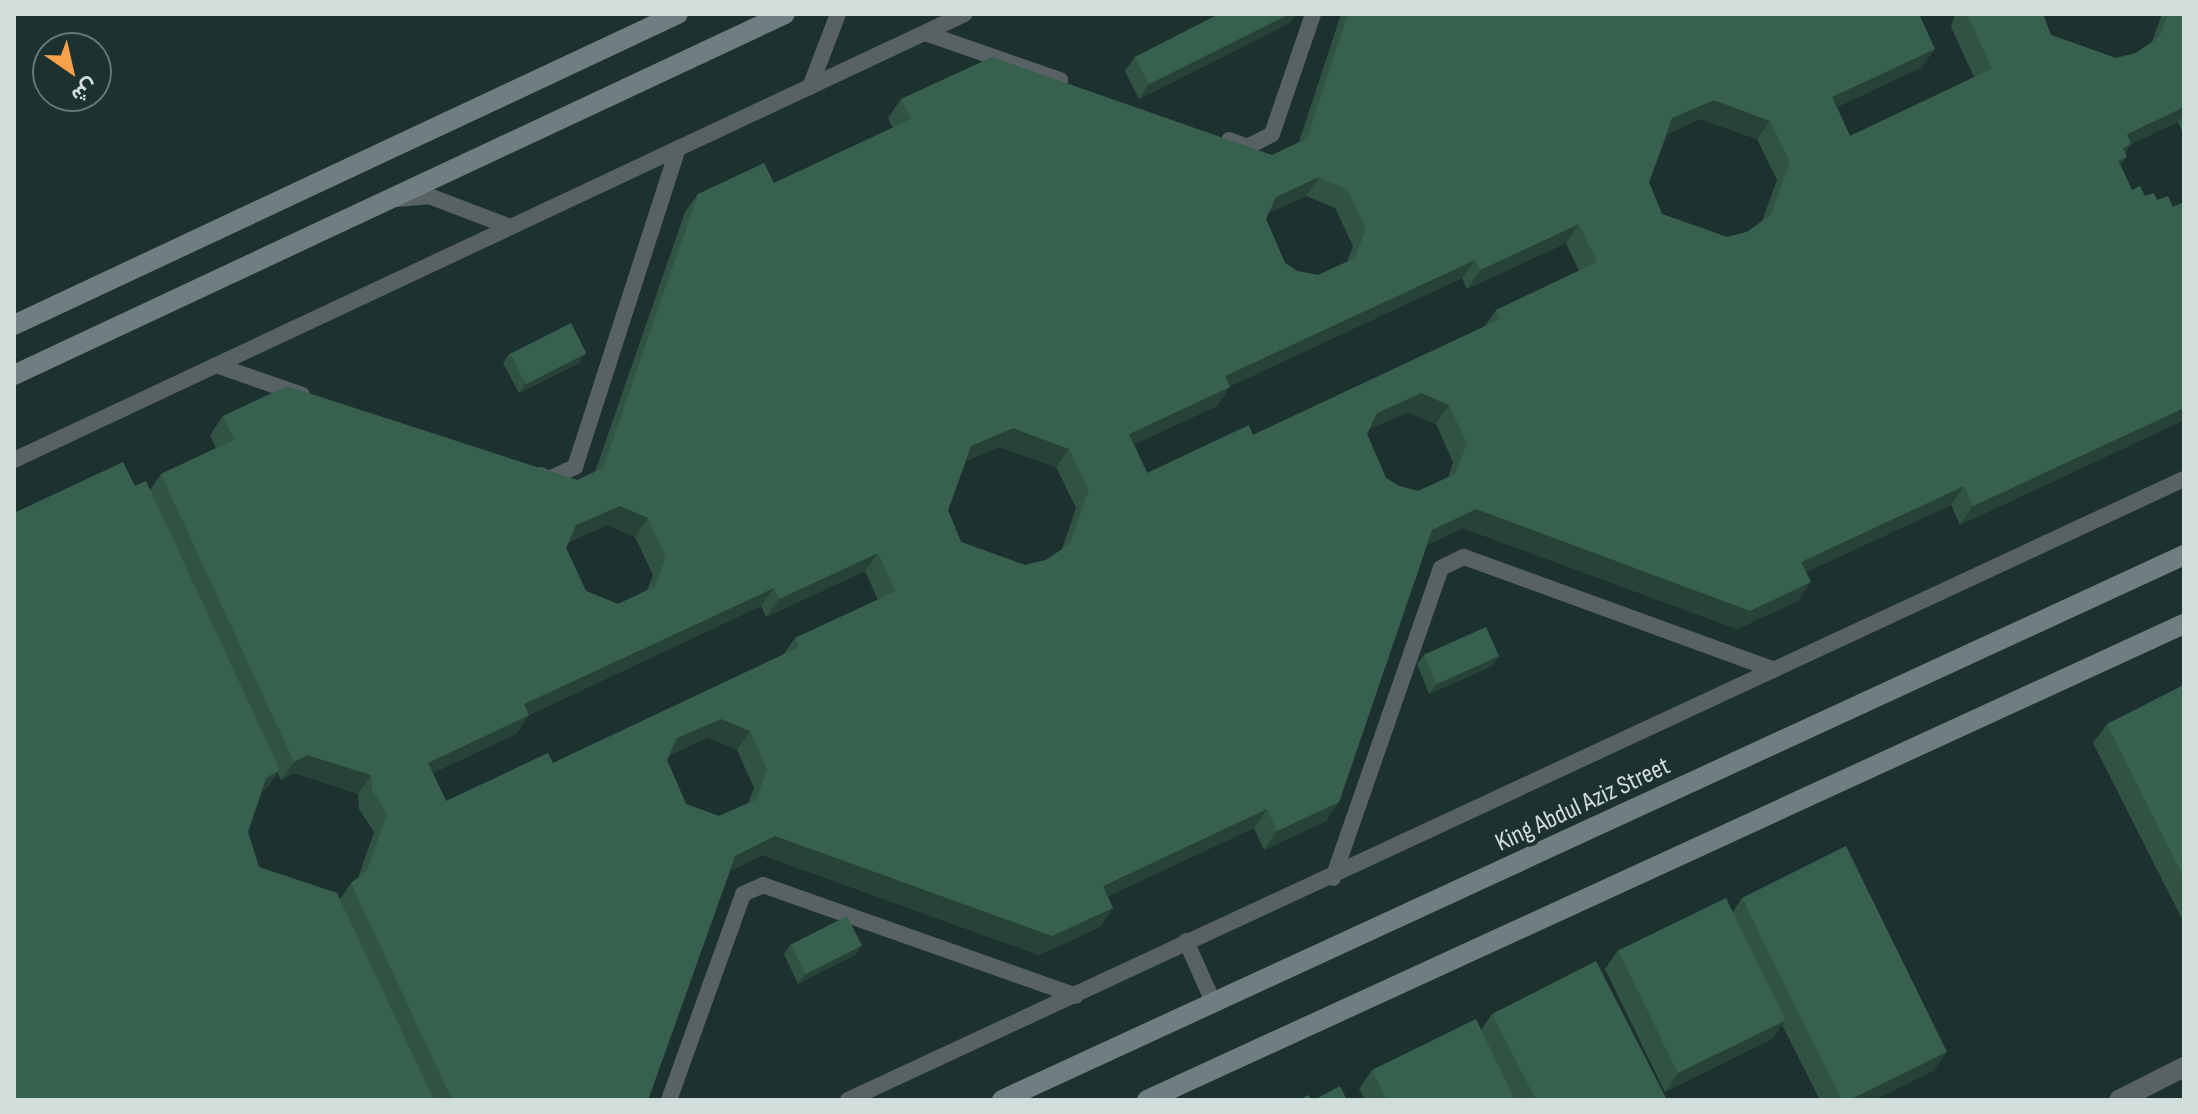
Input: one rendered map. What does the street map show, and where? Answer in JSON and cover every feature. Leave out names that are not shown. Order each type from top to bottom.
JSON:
[{"type":"street","points":[[14,325],[678,14]]},
{"type":"street","points":[[14,375],[785,14]]},
{"type":"street","name":"King Abdul Aziz Street","points":[[1002,1100],[2184,555]]},
{"type":"street","points":[[1147,1100],[2184,624]]},
{"type":"street","points":[[2119,1100],[2162,1091],[2184,1067]]},
{"type":"lane","points":[[810,87],[838,14]]},
{"type":"lane","points":[[14,460],[965,14]]},
{"type":"lane","points":[[1218,136],[1247,147],[1272,134],[1313,14]]},
{"type":"lane","points":[[925,33],[1072,84]]},
{"type":"lane","points":[[825,42],[845,70]]},
{"type":"lane","points":[[519,468],[549,479],[575,467],[678,148]]},
{"type":"lane","points":[[388,200],[429,196],[510,227]]},
{"type":"lane","points":[[216,365],[322,401]]},
{"type":"lane","points":[[848,1100],[1076,996],[1186,941],[1333,878],[2184,479]]},
{"type":"lane","points":[[1333,878],[1441,568],[1453,562],[1464,557],[1774,670]]},
{"type":"lane","points":[[669,1100],[743,894],[763,885],[1076,996]]},
{"type":"lane","points":[[1186,941],[1214,1004]]},
{"type":"building","points":[[1219,14],[1289,14],[1149,84],[1135,57]]},
{"type":"building","points":[[1348,14],[1919,14],[1935,49],[1832,97],[1850,136],[1992,69],[1967,14],[2043,14],[2051,35],[2116,58],[2136,53],[2160,36],[2168,14],[2184,14],[2184,107],[2127,134],[2131,144],[2123,148],[2127,157],[2118,161],[2132,190],[2140,186],[2145,196],[2154,193],[2157,200],[2168,196],[2173,207],[2184,202],[2184,408],[1973,506],[1964,486],[1801,562],[1811,582],[1750,611],[1476,509],[1432,530],[1339,802],[1277,831],[1267,809],[1103,886],[1113,908],[1052,936],[775,836],[735,856],[648,1100],[452,1100],[351,883],[367,871],[387,813],[372,790],[371,775],[307,755],[294,762],[161,474],[234,440],[223,416],[287,386],[577,480],[603,468],[698,194],[764,163],[774,183],[911,119],[901,99],[992,57],[1272,155],[1307,139]],"holes":[[[1714,100],[1770,121],[1790,162],[1771,215],[1747,232],[1727,237],[1662,214],[1649,182],[1672,118]],[[1319,177],[1348,190],[1366,228],[1355,258],[1318,275],[1297,271],[1285,263],[1266,219],[1276,197]],[[1579,224],[1597,262],[1496,310],[1500,319],[1253,435],[1249,425],[1147,473],[1129,434],[1230,387],[1225,376],[1475,260],[1480,270]],[[1421,393],[1449,405],[1467,444],[1455,474],[1418,491],[1399,486],[1386,478],[1367,434],[1377,413]],[[1013,428],[1069,449],[1089,489],[1070,544],[1046,560],[1025,565],[961,542],[948,510],[971,446]],[[620,506],[648,518],[666,557],[655,587],[618,604],[586,591],[566,548],[576,525]],[[878,553],[896,591],[795,638],[799,647],[553,763],[548,753],[446,801],[428,763],[529,715],[524,704],[774,588],[779,599]],[[721,719],[750,731],[767,769],[756,800],[719,816],[686,804],[667,760],[677,738]]]},
{"type":"building","points":[[571,323],[586,353],[526,384],[510,354]]},
{"type":"building","points":[[123,462],[135,486],[146,481],[280,770],[266,778],[248,832],[259,867],[337,893],[434,1100],[14,1100],[14,513]]},
{"type":"building","points":[[1486,627],[1499,656],[1437,684],[1424,655]]},
{"type":"building","points":[[2184,685],[2184,878],[2107,724]]},
{"type":"building","points":[[1846,846],[1947,1052],[1849,1100],[1842,1100],[1742,898]]},
{"type":"building","points":[[1726,898],[1786,1020],[1678,1073],[1618,951]]},
{"type":"building","points":[[847,916],[862,945],[806,974],[791,945]]},
{"type":"building","points":[[1596,961],[1667,1100],[1536,1100],[1492,1014]]},
{"type":"building","points":[[1476,1019],[1515,1100],[1387,1100],[1372,1070]]},
{"type":"building","points":[[1340,1086],[1347,1100],[1314,1100]]}]
